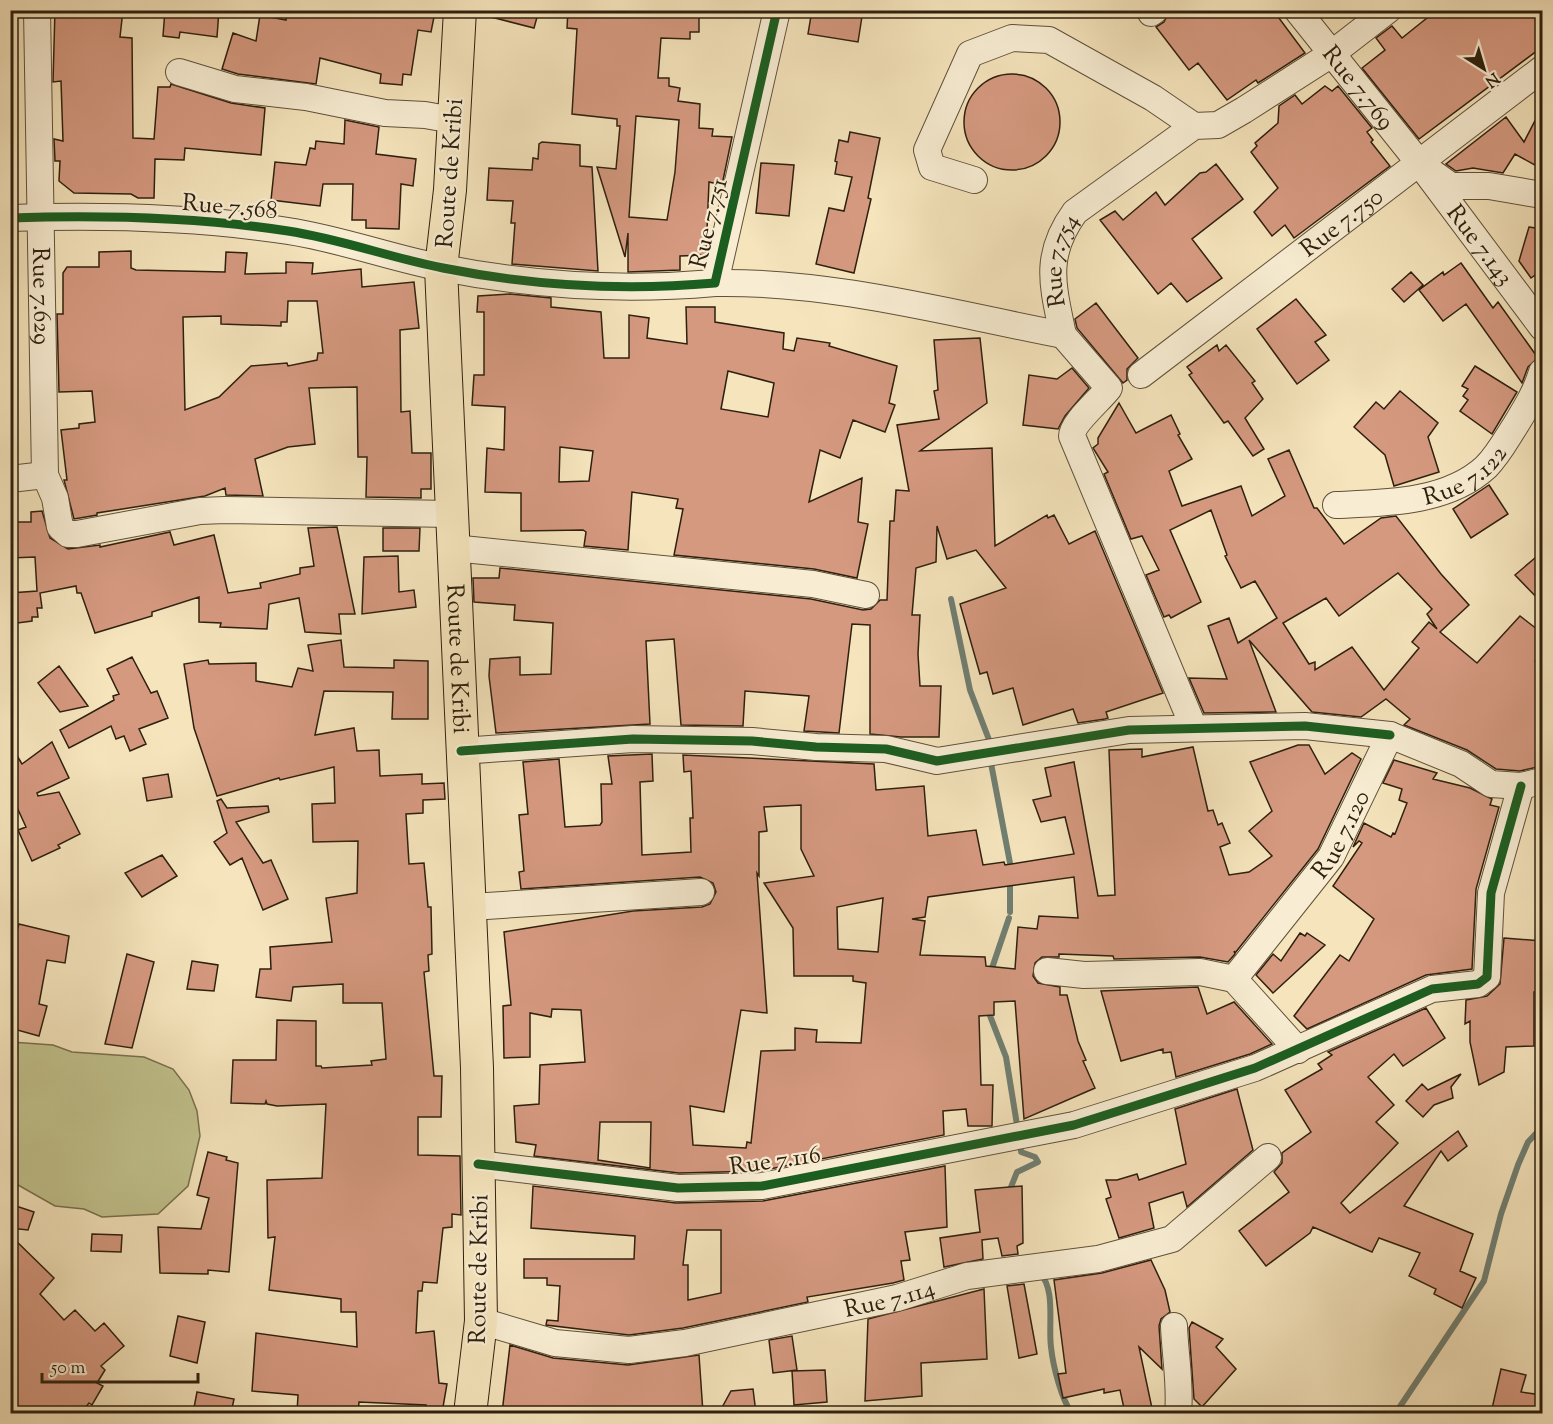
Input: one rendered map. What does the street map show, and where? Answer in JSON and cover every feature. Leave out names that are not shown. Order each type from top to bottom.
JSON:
[{"type":"main road","name":"Route de Kribi","points":[[460,10],[450,190],[441,268],[461,751],[471,907],[478,1164],[481,1320],[470,1413]]},
{"type":"street","name":"Rue 7.629","points":[[36,10],[45,476],[55,498],[60,527],[68,534],[200,511],[225,510],[452,514]]},
{"type":"street","name":"Rue 7.751","points":[[441,268],[543,285],[601,288],[715,283],[777,10]]},
{"type":"street","name":"Rue 7.769","points":[[1297,10],[1330,55],[1420,164]]},
{"type":"street","name":"Rue 7.754","points":[[715,283],[751,282],[821,289],[1063,335],[1053,282],[1055,249],[1061,231],[1075,212],[1194,126],[1218,125],[1330,55],[1388,10]]},
{"type":"street","points":[[974,180],[932,167],[927,150],[970,54],[1012,38],[1049,40],[1154,98],[1194,126]]},
{"type":"street","name":"Rue 7.750","points":[[1141,375],[1542,69]]},
{"type":"street","points":[[179,72],[235,89],[306,97],[385,113],[425,115],[453,120]]},
{"type":"street","points":[[1420,164],[1451,186],[1489,186],[1542,195]]},
{"type":"street","name":"Rue 7.143","points":[[1420,164],[1542,327]]},
{"type":"street","name":"Rue 7.568","points":[[10,218],[205,221],[332,239],[441,268]]},
{"type":"street","points":[[1063,335],[1109,388],[1077,423],[1072,430],[1072,436],[1193,726]]},
{"type":"street","name":"Rue 7.122","points":[[1336,505],[1384,503],[1442,493],[1471,479],[1501,450],[1535,395],[1542,372]]},
{"type":"street","points":[[10,479],[45,476]]},
{"type":"street","points":[[453,548],[813,584],[866,595]]},
{"type":"street","points":[[461,751],[633,740],[752,741],[816,747],[886,749],[938,761],[1129,730],[1193,726],[1305,726],[1390,735],[1461,764],[1491,784],[1532,783]]},
{"type":"street","name":"Rue 7.120","points":[[1234,979],[1331,857],[1390,735]]},
{"type":"street","name":"Rue 7.116","points":[[478,1164],[672,1188],[749,1187],[1074,1125],[1214,1082],[1298,1050],[1432,990],[1478,984],[1487,977],[1491,893],[1532,783]]},
{"type":"street","points":[[471,907],[701,892]]},
{"type":"street","points":[[1047,970],[1084,975],[1200,972],[1234,979],[1298,1050]]},
{"type":"street","name":"Rue 7.114","points":[[481,1320],[555,1343],[629,1350],[685,1343],[897,1298],[967,1276],[1098,1259],[1172,1239],[1268,1157]]},
{"type":"street","points":[[1174,1326],[1175,1369],[1180,1396],[1178,1413]]},
{"type":"green space","points":[[11,1042],[53,1045],[72,1052],[144,1057],[173,1069],[189,1090],[197,1111],[200,1136],[188,1186],[158,1214],[102,1217],[84,1209],[55,1206],[11,1181]]},
{"type":"building","points":[[55,10],[123,10],[120,37],[132,38],[133,138],[154,139],[158,87],[170,87],[171,84],[231,103],[265,108],[261,155],[185,148],[184,160],[155,159],[154,198],[138,198],[131,194],[74,193],[59,181],[60,161],[55,161],[54,139],[63,141],[61,81],[53,82]]},
{"type":"building","points":[[165,10],[219,10],[217,37],[180,32],[179,38],[163,36]]},
{"type":"building","points":[[287,10],[404,10],[434,17],[431,32],[418,30],[411,75],[403,74],[402,85],[380,83],[381,74],[320,58],[316,84],[238,74],[222,69],[233,33],[256,41],[260,15],[286,20]]},
{"type":"building","points":[[488,10],[539,10],[534,28],[487,16]]},
{"type":"building","points":[[568,10],[699,10],[699,32],[690,32],[690,39],[661,38],[658,78],[669,78],[669,86],[680,88],[678,101],[700,104],[699,128],[713,129],[712,136],[732,137],[722,185],[709,182],[706,255],[680,256],[680,270],[628,272],[628,233],[625,257],[597,167],[616,169],[620,126],[617,126],[617,119],[572,114],[577,29],[567,28]],"holes":[[[636,116],[679,120],[675,172],[667,220],[629,217]]]},
{"type":"building","points":[[812,10],[863,10],[858,42],[808,34]]},
{"type":"building","points":[[1170,10],[1273,10],[1305,53],[1258,83],[1256,80],[1227,100],[1198,63],[1189,70],[1156,27],[1164,22]]},
{"type":"building","points":[[1437,10],[1533,10],[1542,23],[1542,47],[1419,139],[1362,68],[1385,50],[1376,38],[1392,26],[1402,38]]},
{"type":"building","points":[[1012,74],[1030,77],[1046,88],[1057,104],[1060,122],[1057,140],[1046,156],[1030,167],[1012,170],[994,167],[978,156],[967,140],[964,122],[967,104],[978,88],[994,77]]},
{"type":"building","points":[[1325,86],[1332,91],[1338,86],[1372,128],[1367,132],[1373,140],[1371,142],[1390,166],[1294,238],[1285,225],[1272,236],[1254,212],[1278,188],[1251,152],[1257,146],[1255,143],[1278,123],[1279,106],[1295,95],[1302,104]]},
{"type":"building","points":[[1542,107],[1542,169],[1515,154],[1503,173],[1473,168],[1456,171],[1446,164],[1506,117],[1524,142]]},
{"type":"building","points":[[345,120],[379,127],[376,154],[416,159],[413,186],[401,184],[399,229],[366,228],[366,220],[352,220],[353,184],[323,184],[320,206],[271,200],[275,162],[306,165],[310,148],[315,149],[316,141],[344,144]]},
{"type":"building","points":[[850,132],[880,138],[868,198],[871,199],[854,273],[816,264],[829,208],[844,211],[852,177],[835,174],[837,162],[835,161],[839,140],[848,142]]},
{"type":"building","points":[[542,142],[580,145],[580,166],[592,167],[598,271],[512,264],[515,223],[511,223],[513,201],[487,200],[489,168],[532,170],[533,158],[538,159],[539,144]]},
{"type":"building","points":[[761,163],[794,165],[789,216],[756,213]]},
{"type":"building","points":[[1216,164],[1243,199],[1192,239],[1222,278],[1187,302],[1171,283],[1158,294],[1100,220],[1115,211],[1123,220],[1156,192],[1165,205],[1200,173],[1206,172]]},
{"type":"building","points":[[1529,227],[1542,229],[1542,270],[1531,278],[1519,261]]},
{"type":"building","points":[[131,251],[131,268],[136,270],[225,272],[226,252],[247,253],[245,274],[286,273],[286,262],[313,263],[312,274],[361,269],[362,287],[414,282],[419,328],[400,330],[401,412],[410,411],[412,453],[431,453],[431,489],[421,489],[421,498],[366,497],[367,457],[358,457],[357,387],[309,388],[315,444],[288,447],[255,459],[263,496],[226,495],[225,488],[205,496],[97,513],[97,515],[74,519],[64,480],[67,480],[61,430],[79,428],[79,424],[95,422],[92,391],[59,392],[57,314],[63,314],[63,273],[67,267],[99,267],[99,252]],"holes":[[[288,301],[317,301],[323,353],[318,353],[317,360],[288,366],[287,363],[251,366],[219,397],[185,410],[183,317],[221,316],[221,324],[281,326],[281,322],[287,322]]]},
{"type":"building","points":[[1461,263],[1493,308],[1498,302],[1538,358],[1528,367],[1522,383],[1466,304],[1443,321],[1419,290],[1443,272],[1444,275]]},
{"type":"building","points":[[1411,272],[1423,285],[1404,302],[1392,289]]},
{"type":"building","points":[[510,294],[551,298],[551,307],[601,312],[604,358],[629,358],[629,315],[649,318],[647,338],[687,344],[686,307],[715,307],[715,322],[784,333],[783,349],[794,351],[797,338],[830,343],[829,346],[897,366],[889,403],[895,405],[885,432],[853,420],[840,458],[820,450],[809,502],[862,478],[858,522],[868,524],[857,578],[814,569],[674,555],[683,509],[676,508],[678,499],[632,492],[628,550],[584,546],[586,532],[583,530],[521,531],[521,493],[485,492],[487,448],[504,450],[505,407],[472,405],[474,375],[484,375],[484,312],[477,312],[478,296]],"holes":[[[728,371],[774,383],[768,417],[721,409]],[[560,447],[593,451],[589,481],[559,482]]]},
{"type":"building","points":[[1296,299],[1326,335],[1315,342],[1329,360],[1297,384],[1257,329]]},
{"type":"building","points":[[1096,303],[1138,358],[1127,369],[1127,380],[1123,383],[1077,328],[1075,319]]},
{"type":"building","points":[[980,338],[987,403],[920,451],[992,448],[995,546],[1047,515],[1048,518],[1054,515],[1069,544],[1095,531],[1163,693],[1106,712],[1108,718],[1105,719],[1078,723],[1073,709],[1023,725],[1013,688],[993,694],[987,672],[980,674],[960,604],[1006,588],[976,550],[947,559],[937,526],[936,562],[916,568],[912,615],[920,615],[918,654],[920,686],[941,686],[939,737],[870,734],[870,625],[852,624],[839,733],[804,731],[809,696],[745,691],[743,726],[681,725],[674,639],[646,641],[650,724],[496,733],[489,676],[490,659],[520,657],[520,675],[551,674],[553,623],[514,620],[515,605],[474,602],[473,578],[499,578],[500,568],[811,599],[863,610],[871,609],[880,600],[887,600],[890,521],[894,521],[896,490],[909,491],[897,425],[939,419],[934,391],[938,390],[934,340]]},
{"type":"building","points":[[1217,345],[1219,351],[1226,345],[1255,381],[1252,383],[1263,399],[1245,418],[1264,449],[1253,456],[1228,421],[1224,423],[1189,375],[1192,373],[1187,367]]},
{"type":"building","points":[[1475,366],[1517,392],[1492,434],[1460,411],[1468,400],[1463,396],[1468,389],[1462,386]]},
{"type":"building","points":[[1072,368],[1089,388],[1065,416],[1058,429],[1023,425],[1029,375],[1057,379]]},
{"type":"building","points":[[1400,391],[1438,423],[1428,437],[1439,472],[1394,486],[1385,455],[1354,427],[1376,402],[1384,409]]},
{"type":"building","points":[[1119,403],[1136,433],[1171,415],[1180,434],[1178,435],[1192,459],[1169,471],[1182,506],[1241,486],[1252,516],[1285,496],[1268,459],[1289,450],[1314,508],[1317,508],[1344,544],[1381,518],[1396,516],[1441,574],[1469,605],[1440,632],[1477,663],[1520,616],[1542,633],[1542,651],[1535,661],[1542,668],[1542,766],[1520,771],[1496,769],[1467,750],[1404,725],[1410,719],[1386,699],[1361,717],[1312,712],[1249,640],[1276,712],[1204,713],[1189,678],[1227,679],[1208,626],[1229,618],[1238,643],[1277,618],[1255,581],[1241,588],[1225,556],[1227,555],[1211,510],[1170,530],[1201,602],[1171,618],[1169,615],[1164,617],[1146,575],[1159,570],[1142,536],[1131,539],[1104,474],[1108,472],[1093,448],[1098,444],[1098,438]],"holes":[[[1398,573],[1432,609],[1427,614],[1437,629],[1429,622],[1412,642],[1419,648],[1384,690],[1352,647],[1315,670],[1315,662],[1309,664],[1283,623],[1326,598],[1339,616]]]},
{"type":"building","points":[[1489,485],[1508,514],[1471,538],[1453,509]]},
{"type":"building","points":[[42,511],[50,538],[68,549],[100,545],[100,547],[170,532],[174,545],[214,535],[228,593],[261,588],[260,583],[300,574],[300,568],[314,566],[308,528],[337,527],[355,614],[339,614],[341,634],[305,632],[299,598],[269,604],[267,629],[220,627],[221,623],[199,622],[199,597],[152,612],[152,616],[95,633],[81,593],[77,593],[76,586],[40,593],[42,608],[37,608],[38,617],[32,617],[32,621],[10,624],[10,593],[37,591],[35,557],[10,558],[10,522],[31,522],[31,512]]},
{"type":"building","points":[[383,528],[420,528],[419,551],[383,551]]},
{"type":"building","points":[[1542,552],[1542,603],[1515,575]]},
{"type":"building","points":[[398,556],[399,592],[414,590],[416,607],[362,614],[364,557]]},
{"type":"building","points":[[341,640],[344,667],[394,668],[394,660],[428,661],[428,719],[392,719],[393,692],[324,691],[315,735],[354,728],[357,751],[379,750],[380,776],[422,774],[422,784],[444,783],[445,799],[423,800],[423,813],[406,814],[409,864],[424,863],[428,907],[431,907],[432,954],[428,955],[429,971],[424,972],[434,1076],[442,1076],[441,1117],[418,1117],[418,1155],[460,1156],[461,1215],[452,1214],[452,1227],[443,1228],[437,1283],[423,1282],[422,1291],[418,1291],[416,1333],[434,1331],[439,1383],[447,1384],[442,1413],[425,1413],[426,1405],[359,1402],[358,1413],[297,1413],[298,1395],[252,1391],[256,1333],[357,1347],[356,1312],[341,1312],[341,1299],[269,1290],[275,1237],[268,1238],[267,1180],[322,1178],[326,1104],[277,1106],[267,1104],[266,1101],[265,1104],[231,1103],[233,1060],[276,1060],[277,1020],[316,1021],[316,1066],[322,1068],[372,1065],[371,1061],[386,1059],[382,1003],[343,1003],[343,984],[293,987],[291,1001],[256,997],[260,969],[271,969],[270,947],[332,942],[326,898],[357,893],[358,841],[313,842],[312,804],[335,803],[334,767],[280,780],[279,778],[217,796],[194,728],[184,664],[208,660],[209,664],[256,663],[256,681],[292,687],[298,668],[313,671],[308,645]]},
{"type":"building","points":[[132,657],[151,693],[157,691],[168,718],[139,729],[146,744],[130,751],[124,736],[116,739],[111,726],[69,748],[60,730],[114,700],[113,696],[119,694],[107,669]]},
{"type":"building","points":[[59,666],[88,706],[60,712],[38,683]]},
{"type":"building","points":[[52,742],[69,778],[37,793],[38,796],[59,792],[80,834],[58,845],[60,848],[32,861],[18,830],[26,827],[10,792],[10,744],[22,764]]},
{"type":"building","points":[[1298,745],[1309,745],[1325,774],[1352,753],[1361,759],[1318,849],[1235,953],[1234,951],[1235,954],[1228,962],[1200,957],[1114,959],[1113,956],[1059,954],[1059,957],[1042,957],[1035,963],[1033,976],[1038,983],[1060,987],[1060,995],[1067,995],[1078,1041],[1086,1060],[1083,1061],[1095,1088],[1024,1119],[1015,1001],[994,1002],[994,1015],[979,1016],[981,1085],[993,1085],[992,1126],[968,1126],[966,1109],[943,1111],[944,1135],[760,1171],[679,1173],[534,1156],[536,1145],[516,1142],[514,1106],[539,1104],[540,1065],[585,1062],[581,1010],[552,1009],[551,1017],[530,1013],[530,1057],[504,1058],[503,1006],[511,1005],[504,932],[633,911],[702,907],[710,904],[716,892],[713,883],[700,877],[521,889],[519,872],[524,871],[519,815],[528,814],[523,762],[559,759],[565,827],[600,825],[602,822],[601,784],[612,784],[608,756],[652,754],[653,781],[640,782],[642,855],[691,852],[690,818],[693,818],[691,771],[684,772],[683,755],[874,764],[876,790],[924,786],[928,836],[976,830],[983,865],[1004,862],[1005,865],[1074,854],[1065,817],[1041,822],[1033,800],[1051,796],[1045,768],[1074,762],[1098,896],[1115,895],[1109,750],[1142,749],[1142,757],[1193,747],[1208,811],[1213,810],[1218,825],[1222,823],[1230,843],[1220,847],[1229,875],[1249,872],[1272,856],[1249,831],[1272,811],[1250,762]],"holes":[[[801,805],[801,849],[814,876],[764,883],[793,928],[794,976],[853,976],[853,981],[866,983],[861,1043],[816,1042],[817,1030],[795,1028],[795,1050],[761,1051],[751,1143],[747,1142],[746,1148],[693,1145],[690,1106],[724,1112],[741,1010],[767,1013],[757,873],[759,876],[759,832],[767,831],[764,807]],[[1074,877],[1078,918],[1039,916],[1037,929],[1018,927],[1015,969],[986,966],[985,957],[920,955],[925,921],[912,919],[925,917],[928,897]],[[883,898],[878,952],[838,949],[837,907]],[[600,1122],[651,1122],[650,1168],[598,1160]]]},
{"type":"building","points":[[1394,760],[1437,773],[1433,779],[1470,788],[1492,799],[1490,805],[1499,807],[1476,889],[1472,969],[1426,975],[1307,1029],[1294,1016],[1340,955],[1349,961],[1374,919],[1333,886],[1362,843],[1359,841],[1353,847],[1364,823],[1391,837],[1393,833],[1395,834],[1407,803],[1399,800],[1402,789],[1383,783]]},
{"type":"building","points":[[168,774],[172,797],[147,801],[143,778]]},
{"type":"building","points":[[221,799],[227,808],[268,806],[269,812],[236,822],[263,863],[271,860],[288,899],[263,910],[242,858],[230,865],[214,842],[227,833],[217,801]]},
{"type":"building","points":[[162,855],[177,876],[142,897],[125,873]]},
{"type":"building","points":[[19,924],[69,936],[65,963],[47,960],[39,1004],[47,1006],[39,1036],[10,1028],[10,981],[16,952],[11,950]]},
{"type":"building","points":[[1300,933],[1305,936],[1307,933],[1325,945],[1273,993],[1256,975],[1273,954],[1281,961]]},
{"type":"building","points":[[1504,938],[1542,941],[1542,992],[1534,992],[1534,1046],[1506,1047],[1504,1072],[1479,1085],[1470,1042],[1470,1021],[1465,1024],[1466,1000],[1487,996],[1500,984]]},
{"type":"building","points":[[127,954],[154,962],[132,1048],[105,1044]]},
{"type":"building","points":[[192,961],[218,965],[214,991],[187,989]]},
{"type":"building","points":[[1198,987],[1207,1014],[1234,1002],[1272,1044],[1250,1054],[1176,1077],[1171,1052],[1163,1053],[1163,1049],[1121,1061],[1101,991]]},
{"type":"building","points":[[1426,1008],[1445,1038],[1403,1066],[1394,1054],[1368,1077],[1394,1105],[1376,1122],[1398,1143],[1341,1203],[1350,1213],[1458,1131],[1467,1146],[1448,1161],[1441,1151],[1404,1206],[1473,1234],[1460,1271],[1476,1278],[1462,1308],[1434,1294],[1436,1289],[1409,1276],[1420,1253],[1379,1238],[1372,1252],[1313,1227],[1310,1233],[1266,1266],[1239,1231],[1289,1192],[1274,1172],[1282,1163],[1282,1153],[1311,1132],[1285,1090],[1322,1069],[1318,1064],[1332,1055],[1328,1052]]},
{"type":"building","points":[[1461,1074],[1451,1087],[1453,1098],[1434,1105],[1423,1117],[1406,1101],[1422,1084],[1428,1090]]},
{"type":"building","points":[[1237,1089],[1253,1150],[1187,1207],[1183,1192],[1149,1203],[1154,1228],[1119,1238],[1106,1199],[1111,1197],[1106,1180],[1117,1180],[1137,1174],[1139,1180],[1186,1164],[1175,1109]]},
{"type":"building","points":[[208,1152],[227,1157],[226,1160],[238,1163],[229,1272],[208,1270],[208,1274],[160,1273],[158,1227],[201,1229],[209,1198],[197,1195]]},
{"type":"building","points":[[945,1166],[947,1227],[905,1232],[910,1260],[901,1261],[904,1280],[807,1297],[808,1302],[683,1328],[629,1335],[546,1325],[547,1320],[558,1321],[560,1286],[547,1285],[547,1278],[524,1278],[524,1259],[634,1259],[635,1236],[531,1228],[533,1186],[676,1203],[763,1201]],"holes":[[[687,1230],[721,1230],[721,1293],[688,1300],[688,1265],[683,1265]]]},
{"type":"building","points":[[1022,1186],[1023,1243],[1017,1246],[1018,1254],[1002,1256],[998,1238],[982,1240],[983,1259],[944,1267],[940,1238],[980,1232],[975,1190]]},
{"type":"building","points":[[10,1204],[34,1212],[28,1230],[10,1228]]},
{"type":"building","points":[[92,1234],[122,1235],[121,1252],[91,1251]]},
{"type":"building","points":[[10,1235],[54,1278],[40,1294],[64,1320],[75,1310],[95,1331],[104,1323],[124,1346],[101,1366],[105,1370],[97,1383],[103,1386],[92,1405],[89,1403],[81,1413],[22,1413],[10,1407]]},
{"type":"building","points":[[1151,1260],[1165,1290],[1170,1312],[1161,1319],[1159,1326],[1162,1369],[1139,1347],[1153,1413],[1125,1413],[1120,1390],[1104,1393],[1104,1389],[1063,1398],[1058,1374],[1066,1373],[1054,1280],[1102,1273]]},
{"type":"building","points":[[1024,1284],[1037,1354],[1019,1358],[1007,1286]]},
{"type":"building","points":[[984,1289],[987,1359],[921,1363],[922,1396],[865,1401],[868,1319]]},
{"type":"building","points":[[178,1316],[205,1322],[197,1363],[170,1356]]},
{"type":"building","points":[[1192,1322],[1223,1339],[1216,1347],[1236,1369],[1202,1407],[1194,1399],[1189,1328]]},
{"type":"building","points":[[792,1336],[797,1370],[773,1373],[769,1340]]},
{"type":"building","points":[[510,1345],[553,1358],[628,1365],[699,1355],[703,1413],[502,1413]]},
{"type":"building","points":[[1501,1369],[1526,1375],[1521,1392],[1542,1395],[1542,1413],[1491,1413]]},
{"type":"building","points":[[825,1370],[827,1402],[794,1405],[792,1371]]},
{"type":"building","points":[[753,1389],[756,1413],[719,1413],[731,1391]]},
{"type":"building","points":[[197,1392],[234,1399],[231,1413],[193,1413]]},
{"type":"waterway","points":[[951,599],[970,690],[991,745]]},
{"type":"waterway","points":[[990,758],[1010,863],[1010,912]]},
{"type":"waterway","points":[[990,974],[1009,918]]},
{"type":"waterway","points":[[987,1008],[1006,1057],[1018,1131]]},
{"type":"waterway","points":[[1395,1414],[1484,1281],[1501,1214],[1518,1165],[1528,1142],[1542,1127]]},
{"type":"waterway","points":[[1011,1187],[1017,1172],[1038,1162],[1035,1157],[1021,1152],[1020,1142]]},
{"type":"waterway","points":[[1040,1273],[1045,1280],[1050,1298],[1051,1347],[1056,1372],[1064,1399],[1072,1414]]},
{"type":"cycle path","points":[[10,218],[149,218],[254,226],[327,239],[443,268],[544,283],[612,287],[715,283],[777,10]]},
{"type":"cycle path","points":[[461,751],[633,739],[752,741],[816,747],[886,749],[937,761],[1129,730],[1305,726],[1390,735]]},
{"type":"cycle path","points":[[478,1164],[678,1188],[762,1186],[1074,1125],[1255,1068],[1432,989],[1478,984],[1487,977],[1491,893],[1521,786]]}]
